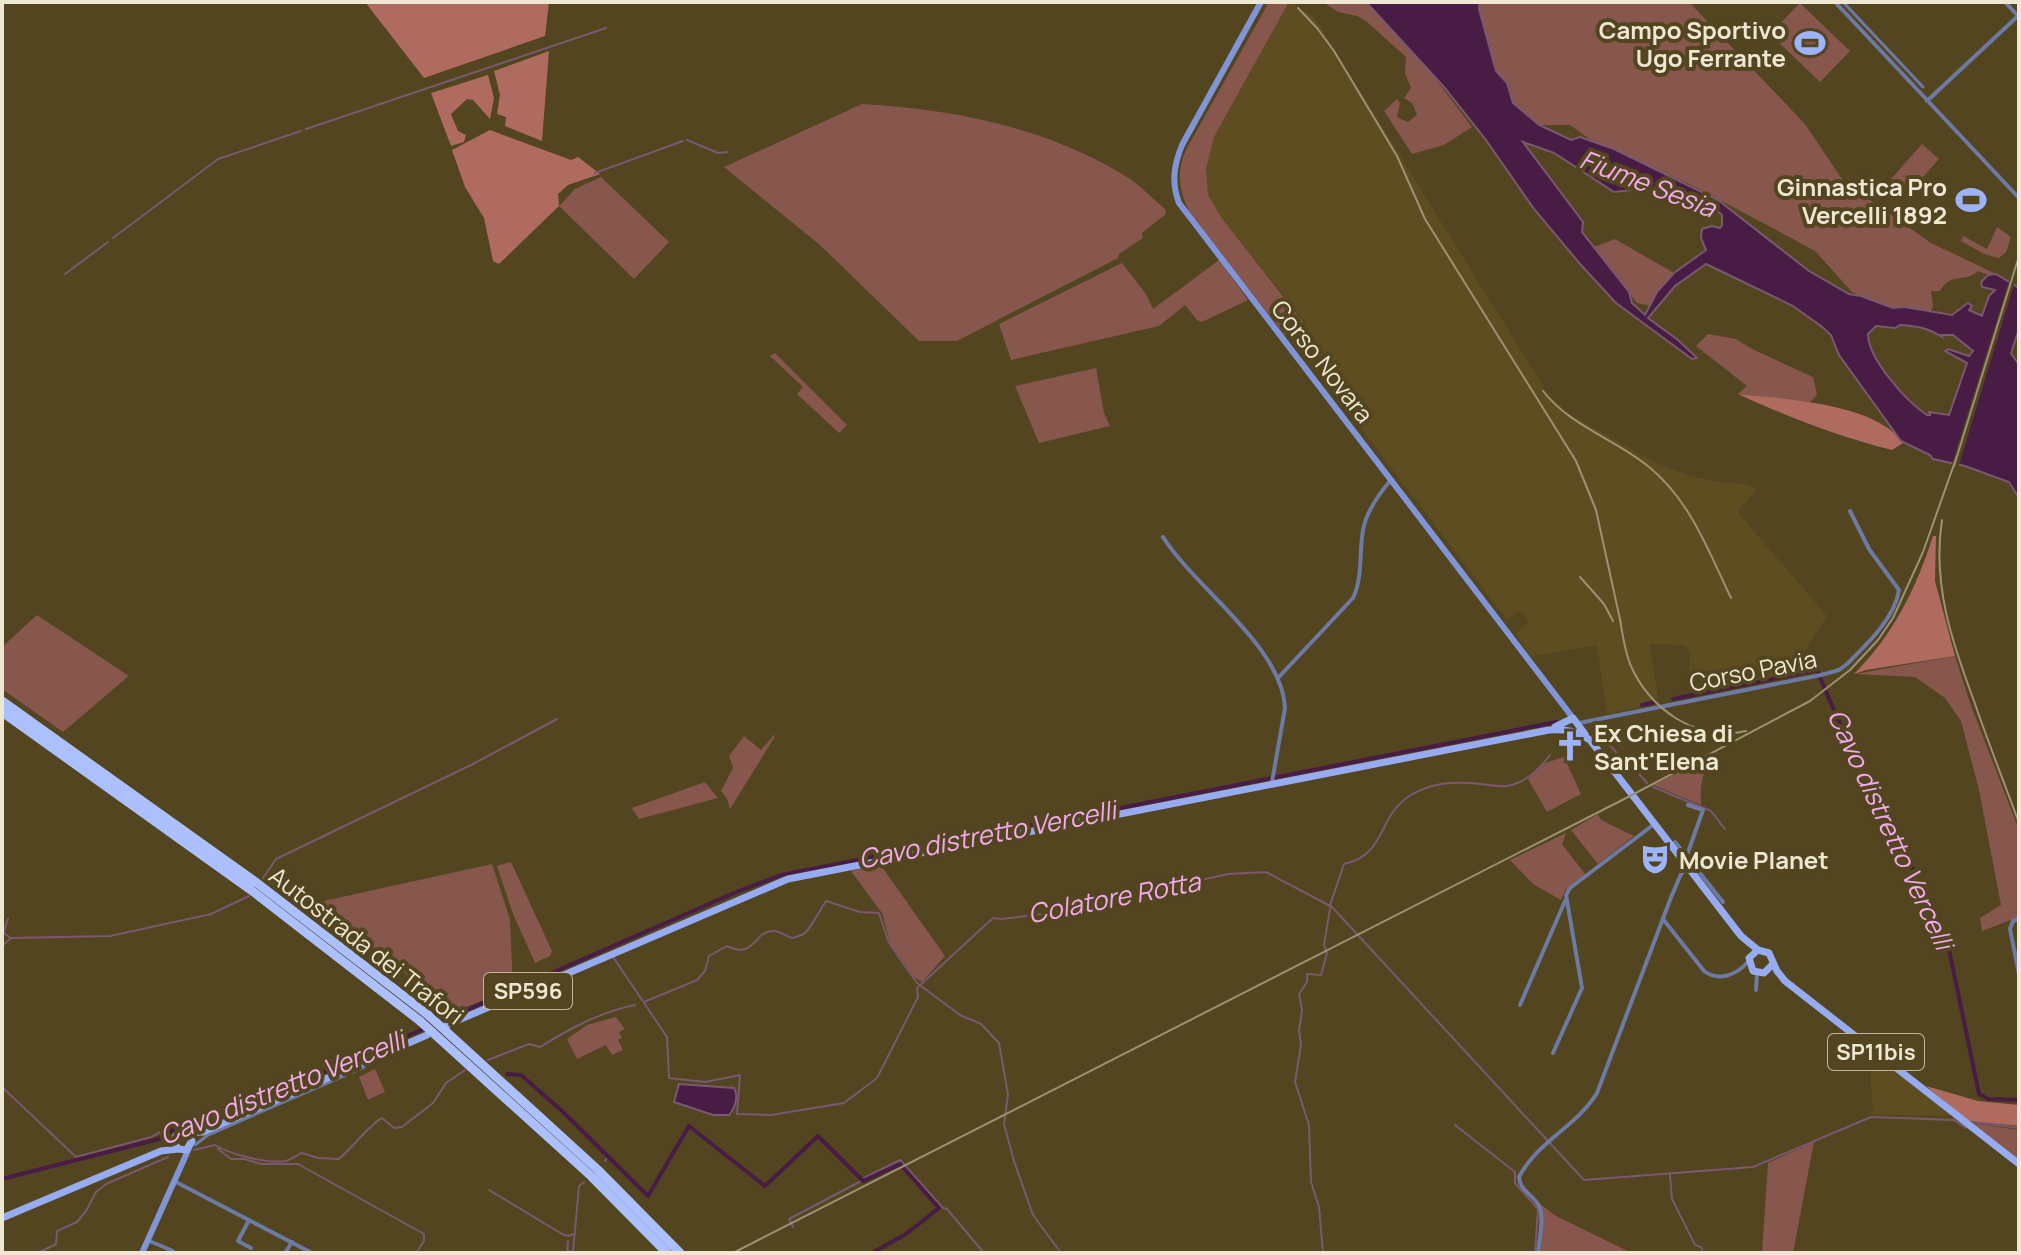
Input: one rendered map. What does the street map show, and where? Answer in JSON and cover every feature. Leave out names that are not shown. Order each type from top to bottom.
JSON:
[{"type":"highway","name":"Autostrada dei Trafori","points":[[2,701],[268,891],[424,1018],[598,1170],[680,1253]]},
{"type":"highway","name":"Autostrada dei Trafori","points":[[2,712],[424,1018],[581,1166],[667,1253]]},
{"type":"main road","name":"Corso Novara","points":[[1261,2],[1182,145],[1175,163],[1175,193],[1185,214],[1590,740]]},
{"type":"main road","points":[[1556,728],[1563,718],[1561,703]]},
{"type":"main road","points":[[1272,783],[1556,728],[1575,721]]},
{"type":"main road","points":[[1556,728],[1580,733],[1590,740]]},
{"type":"main road","name":"SP11bis","points":[[1590,740],[1741,936],[1760,972],[1785,981]]},
{"type":"main road","name":"SP596","points":[[447,1025],[775,883],[1272,783]]},
{"type":"main road","name":"SP11bis","points":[[1752,956],[1769,953],[1785,981],[2019,1164]]},
{"type":"main road","points":[[1760,972],[1773,964]]},
{"type":"main road","points":[[161,1151],[178,1133],[203,1132],[427,1035]]},
{"type":"main road","points":[[142,1253],[191,1145],[203,1132]]},
{"type":"main road","points":[[187,1133],[191,1145]]},
{"type":"main road","points":[[174,1138],[173,1143],[179,1150],[182,1164]]},
{"type":"main road","points":[[2,1218],[161,1151],[179,1150],[191,1145]]},
{"type":"street","points":[[1835,2],[2019,198]]},
{"type":"street","points":[[1843,2],[1923,87]]},
{"type":"street","points":[[1927,101],[2019,16],[2005,2]]},
{"type":"street","points":[[1278,678],[1353,598],[1358,584],[1363,528],[1371,509],[1390,481]]},
{"type":"street","name":"Corso Pavia","points":[[1575,721],[1839,670],[1859,652],[1887,618],[1899,594],[1869,549],[1850,511]]},
{"type":"street","points":[[1163,537],[1202,585],[1226,607],[1268,660],[1278,678],[1285,708],[1271,774],[1272,783]]},
{"type":"street","points":[[1538,1253],[1541,1212],[1522,1187],[1519,1177],[1533,1156],[1582,1114],[1597,1093],[1703,810],[1688,805]]},
{"type":"street","points":[[1520,1005],[1570,888],[1655,823]]},
{"type":"street","points":[[1675,842],[1686,862],[1723,902]]},
{"type":"street","points":[[1553,1053],[1582,988],[1565,901]]},
{"type":"street","points":[[1663,919],[1704,971],[1718,978],[1739,971],[1760,972],[1757,987]]},
{"type":"street","points":[[2019,919],[2013,921],[2010,929],[2019,974]]},
{"type":"street","points":[[1739,971],[1752,956]]},
{"type":"street","points":[[191,1145],[364,1067]]},
{"type":"street","points":[[174,1181],[312,1253]]},
{"type":"street","points":[[249,1220],[238,1241],[251,1248]]},
{"type":"street","points":[[147,1240],[173,1251]]},
{"type":"street","points":[[285,1253],[292,1242]]},
{"type":"shaded area","points":[[365,2],[549,2],[545,36],[424,78]]},
{"type":"shaded area","points":[[1269,2],[1289,2],[1214,137],[1206,169],[1208,195],[1221,217],[1303,322],[1285,335],[1195,221],[1180,186],[1181,167],[1187,148]]},
{"type":"shaded area","points":[[1289,2],[1314,17],[1548,394],[1568,413],[1654,462],[1690,476],[1747,484],[1757,490],[1737,511],[1827,616],[1790,674],[1711,690],[1697,677],[1688,677],[1690,654],[1685,645],[1649,644],[1659,703],[1607,714],[1597,645],[1530,657],[1516,633],[1529,622],[1519,611],[1507,620],[1290,335],[1305,322],[1221,217],[1208,195],[1208,154],[1214,137]]},
{"type":"shaded area","points":[[1323,2],[1366,2],[1425,65],[1472,127],[1444,145],[1412,154],[1384,111],[1397,99],[1400,103],[1397,117],[1408,122],[1417,115],[1412,103],[1404,98],[1411,88],[1405,73],[1406,57],[1366,21],[1338,12]]},
{"type":"shaded area","points":[[1480,2],[1689,2],[1805,124],[1844,182],[1931,243],[1996,274],[1978,271],[1968,277],[1949,281],[1940,291],[1931,291],[1933,306],[1930,313],[1905,307],[1893,308],[1852,292],[1815,251],[1765,224],[1691,185],[1591,140],[1570,125],[1539,125],[1513,103],[1507,83],[1496,71],[1479,9]]},
{"type":"shaded area","name":"Campo Sportivo Ugo Ferrante","points":[[1800,3],[1850,51],[1820,82],[1770,34]]},
{"type":"shaded area","points":[[549,51],[542,141],[505,126],[506,117],[497,114],[500,95],[494,71]]},
{"type":"shaded area","points":[[488,75],[494,98],[490,119],[473,100],[467,99],[451,114],[458,131],[466,135],[464,142],[451,146],[431,93]]},
{"type":"shaded area","points":[[862,104],[965,116],[1033,134],[1097,160],[1127,177],[1165,209],[1166,214],[1118,258],[957,341],[919,341],[820,245],[724,167]]},
{"type":"shaded area","points":[[490,130],[571,160],[578,157],[600,174],[568,185],[558,194],[559,206],[499,264],[493,261],[484,218],[465,187],[452,150]]},
{"type":"shaded area","points":[[1922,144],[1939,159],[1908,194],[1891,179]]},
{"type":"shaded area","points":[[601,177],[669,242],[634,279],[559,206],[575,189]]},
{"type":"shaded area","points":[[1997,227],[2011,237],[2006,252],[1999,258],[1984,254],[1961,241],[1963,236],[1987,249]]},
{"type":"shaded area","points":[[1615,239],[1674,273],[1657,292],[1651,306],[1637,303],[1594,247]]},
{"type":"shaded area","points":[[1219,260],[1248,300],[1202,322],[1185,305],[1159,326],[1011,360],[999,324],[1122,263],[1146,294],[1153,309]]},
{"type":"shaded area","points":[[1708,334],[1736,339],[1813,377],[1817,395],[1810,402],[1738,394],[1747,386],[1696,346]]},
{"type":"shaded area","points":[[775,353],[847,425],[839,433],[797,394],[803,387],[770,356]]},
{"type":"shaded area","points":[[1096,368],[1104,413],[1110,426],[1039,443],[1015,386]]},
{"type":"shaded area","points":[[1738,394],[1803,401],[1851,411],[1890,430],[1903,443],[1892,450],[1853,439]]},
{"type":"shaded area","points":[[1933,536],[1936,536],[1935,581],[1955,656],[1854,674],[1902,610]]},
{"type":"shaded area","points":[[37,615],[129,676],[63,732],[2,689],[2,647]]},
{"type":"shaded area","points":[[1955,656],[2019,830],[2019,917],[1982,931],[1980,918],[2001,905],[1979,790],[1961,721],[1945,698],[1915,677],[1855,674]]},
{"type":"shaded area","points":[[775,734],[730,809],[721,791],[733,768],[729,756],[744,736],[761,750]]},
{"type":"shaded area","points":[[1719,752],[1703,776],[1701,805],[1653,785]]},
{"type":"shaded area","points":[[1564,757],[1581,794],[1547,812],[1528,779],[1545,763]]},
{"type":"shaded area","points":[[705,782],[718,798],[639,819],[632,808]]},
{"type":"shaded area","points":[[1598,814],[1601,820],[1634,836],[1598,864],[1571,830]]},
{"type":"shaded area","points":[[1566,833],[1562,844],[1585,874],[1565,890],[1561,900],[1533,884],[1510,860]]},
{"type":"shaded area","points":[[511,862],[552,951],[550,956],[535,963],[513,914],[497,866]]},
{"type":"shaded area","points":[[492,864],[510,919],[513,988],[454,1012],[326,911],[310,904]]},
{"type":"shaded area","points":[[880,864],[945,956],[922,982],[914,977],[890,943],[882,913],[851,871]]},
{"type":"shaded area","points":[[616,1017],[625,1029],[619,1032],[622,1038],[618,1040],[623,1050],[612,1055],[606,1045],[577,1059],[567,1039],[587,1025]]},
{"type":"shaded area","points":[[1869,1050],[1955,1116],[1873,1115]]},
{"type":"shaded area","points":[[375,1069],[385,1092],[368,1100],[359,1077]]},
{"type":"shaded area","points":[[1926,1086],[1978,1101],[2019,1105],[2019,1126],[1968,1121]]},
{"type":"shaded area","points":[[1972,1123],[2019,1130],[2019,1160]]},
{"type":"shaded area","points":[[1814,1142],[1793,1253],[1762,1252],[1768,1163]]},
{"type":"shaded area","points":[[1539,1203],[1556,1216],[1632,1253],[1540,1253],[1543,1216]]},
{"type":"water","name":"Fiume Sesia","points":[[1366,2],[1480,2],[1479,9],[1496,71],[1507,83],[1513,103],[1539,125],[1571,140],[1580,137],[1614,149],[1718,200],[1809,271],[1849,294],[1893,308],[1905,307],[1952,315],[1968,303],[1972,306],[1969,310],[1982,316],[1989,296],[1995,290],[1982,287],[1981,282],[1988,275],[1996,274],[2019,288],[2019,329],[2011,353],[2019,365],[2019,498],[2009,482],[1965,466],[1933,459],[1901,441],[1839,355],[1831,335],[1793,306],[1706,264],[1675,286],[1648,318],[1697,358],[1692,359],[1616,303],[1581,265],[1534,209],[1444,87]],"holes":[[[1523,142],[1554,153],[1614,192],[1651,188],[1715,209],[1722,215],[1722,225],[1720,228],[1712,226],[1702,229],[1701,238],[1706,250],[1674,273],[1657,292],[1645,315],[1632,303],[1629,292],[1582,232],[1583,222]],[[1900,325],[1922,328],[1942,337],[1953,335],[1973,351],[1969,356],[1948,349],[1945,351],[1967,363],[1949,415],[1929,412],[1930,415],[1927,415],[1919,409],[1890,379],[1874,355],[1868,334],[1876,326],[1895,328]]]},
{"type":"water","points":[[679,1084],[734,1088],[735,1105],[729,1115],[713,1115],[674,1102]]},
{"type":"pier","points":[[2010,278],[2015,281],[1958,468],[1951,467]]},
{"type":"waterway","points":[[306,129],[606,28]]},
{"type":"waterway","points":[[113,238],[218,159],[301,131]]},
{"type":"waterway","points":[[687,140],[718,153],[727,152]]},
{"type":"waterway","points":[[595,173],[683,141]]},
{"type":"waterway","points":[[65,274],[108,242]]},
{"type":"waterway","name":"Cavo distretto Vercelli","points":[[1673,699],[1817,670],[1838,720],[1946,935],[1979,1094],[1988,1099],[2019,1100]]},
{"type":"waterway","name":"Cavo distretto Vercelli","points":[[1642,705],[1655,702]]},
{"type":"waterway","points":[[263,878],[276,859],[473,764],[557,719]]},
{"type":"waterway","name":"Cavo distretto Vercelli","points":[[442,1021],[781,875],[1556,722]]},
{"type":"waterway","points":[[1596,743],[1610,746],[1626,766],[1633,767],[1647,783]]},
{"type":"waterway","points":[[1323,1253],[1319,1207],[1311,1182],[1309,1125],[1295,1082],[1301,1045],[1299,994],[1307,982],[1307,974],[1321,975],[1327,953],[1324,945],[1331,902],[1344,864],[1367,853],[1396,807],[1414,793],[1451,783],[1512,785],[1533,773],[1550,755]]},
{"type":"waterway","points":[[1653,787],[1711,811],[1725,829]]},
{"type":"waterway","name":"Colatore Rotta","points":[[613,957],[667,1037],[669,1078],[705,1082],[740,1075],[737,1114],[771,1115],[844,1103],[877,1078],[918,997],[917,988],[993,918],[1058,912],[1228,874],[1266,872],[1332,907],[1584,1180],[1753,1167],[1871,1117],[1954,1120],[1966,1128],[1968,1126]]},
{"type":"waterway","points":[[2,932],[11,938],[110,936],[211,914],[249,896]]},
{"type":"waterway","points":[[644,1002],[697,980],[705,971],[709,956],[727,946],[744,949],[767,932],[776,931],[793,938],[804,934],[826,901],[860,912],[879,913],[889,943],[917,983],[960,1015],[981,1024],[999,1043],[1008,1095],[1004,1124],[1014,1161],[1033,1215],[1061,1253]]},
{"type":"waterway","points":[[2,937],[8,919]]},
{"type":"waterway","points":[[2,946],[10,939]]},
{"type":"waterway","points":[[488,1060],[529,1044],[540,1047],[586,1022],[635,1005]]},
{"type":"waterway","name":"Cavo distretto Vercelli","points":[[2,1179],[159,1139],[180,1125],[199,1126],[421,1030]]},
{"type":"waterway","points":[[194,1150],[215,1145],[239,1155],[268,1161],[285,1161],[302,1153],[339,1159],[382,1118],[394,1128],[402,1127],[433,1103],[446,1083],[465,1070]]},
{"type":"waterway","points":[[507,1074],[521,1075],[648,1196],[689,1126],[765,1186],[818,1136],[863,1181],[900,1164],[939,1208],[906,1234],[872,1253]]},
{"type":"waterway","name":"Cavo distretto Vercelli","points":[[2,1087],[76,1157],[151,1137],[179,1122],[207,1122]]},
{"type":"waterway","points":[[1973,1122],[2019,1128]]},
{"type":"waterway","points":[[1455,1125],[1515,1172],[1515,1183],[1538,1209],[1535,1253]]},
{"type":"waterway","points":[[218,1149],[231,1159],[261,1164],[298,1164],[424,1234],[424,1241],[416,1253]]},
{"type":"waterway","points":[[605,1161],[608,1156]]},
{"type":"waterway","points":[[38,1253],[56,1244],[57,1231],[77,1222],[96,1192],[106,1184],[168,1157]]},
{"type":"waterway","points":[[864,1178],[900,1160],[984,1253]]},
{"type":"waterway","points":[[1670,1175],[1672,1199],[1695,1245],[1701,1247],[1703,1253]]},
{"type":"waterway","points":[[793,1227],[789,1219],[863,1180]]},
{"type":"waterway","points":[[567,1251],[573,1252],[579,1186],[584,1182]]},
{"type":"waterway","points":[[489,1190],[562,1234],[574,1234]]},
{"type":"waterway","points":[[567,1253],[568,1241]]},
{"type":"railway","points":[[1298,8],[1334,51],[1397,156],[1425,219],[1576,461],[1596,510],[1621,624]]},
{"type":"railway","points":[[1954,466],[2019,256]]},
{"type":"railway","points":[[1543,391],[1566,414],[1636,457],[1663,480],[1697,528],[1731,598]]},
{"type":"railway","points":[[733,1253],[1632,795],[1810,701],[1850,670],[1878,640],[1893,618],[1923,552],[1957,456]]},
{"type":"railway","points":[[1942,520],[1940,567],[1946,612],[1966,679],[2019,823]]},
{"type":"railway","points":[[1580,577],[1604,604],[1613,621]]},
{"type":"railway","points":[[1619,614],[1630,664],[1638,680],[1662,708],[1692,727],[1709,732],[1746,731]]},
{"type":"place","name":"Campo Sportivo Ugo Ferrante","points":[[1810,43]]},
{"type":"place","name":"Ginnastica Pro Vercelli 1892","points":[[1971,200]]},
{"type":"place","name":"Ex Chiesa di Sant'Elena","points":[[1570,746]]},
{"type":"place","name":"Movie Planet","points":[[1655,859]]}]
